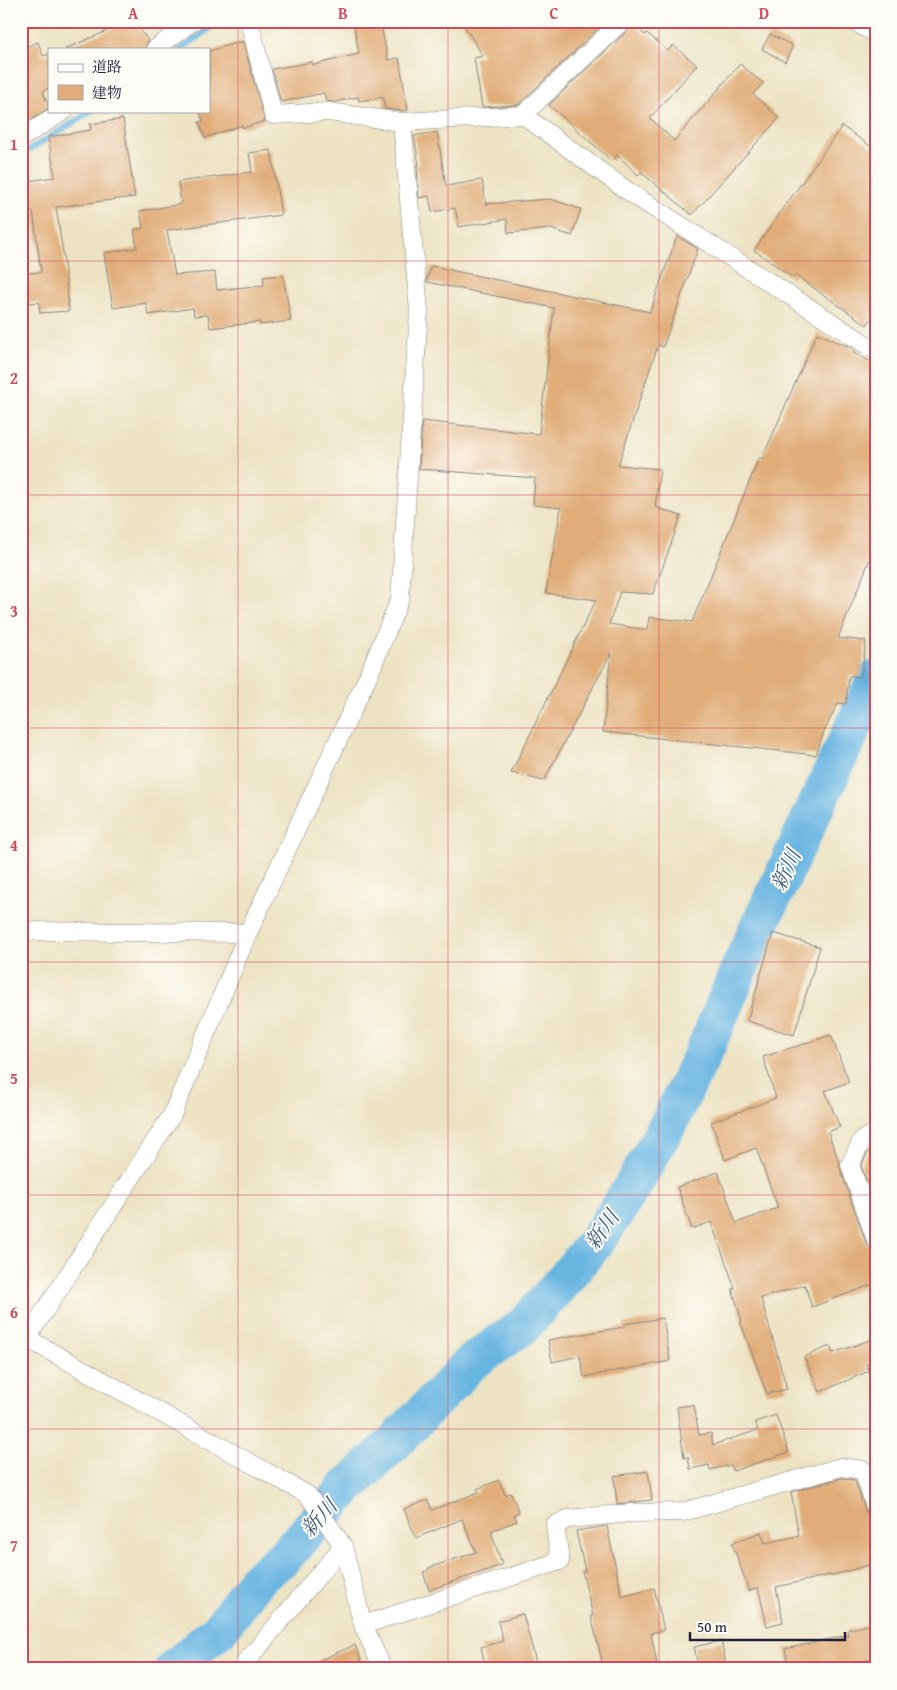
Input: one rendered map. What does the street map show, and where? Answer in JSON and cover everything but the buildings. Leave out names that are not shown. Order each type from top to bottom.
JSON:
[{"type":"street","points":[[156,48],[193,21]]},
{"type":"street","points":[[249,21],[273,115],[328,112],[402,122],[523,115],[626,190],[876,351]]},
{"type":"street","points":[[523,115],[622,21]]},
{"type":"street","points":[[853,21],[876,34]]},
{"type":"street","points":[[21,138],[62,112]]},
{"type":"street","points":[[383,1669],[363,1625],[343,1546],[308,1496],[24,1337],[172,1115],[248,934],[369,674],[400,599],[419,311],[402,122]]},
{"type":"street","points":[[21,931],[248,934]]},
{"type":"street","points":[[876,1132],[862,1140],[850,1165],[876,1240]]},
{"type":"street","points":[[363,1625],[560,1561],[555,1525],[568,1519],[631,1513],[683,1512],[841,1467],[863,1470],[876,1509]]},
{"type":"street","points":[[240,1669],[343,1546]]},
{"type":"waterway","points":[[182,48],[220,21]]},
{"type":"waterway","points":[[21,155],[90,112]]},
{"type":"waterway","name":"新川","points":[[173,1669],[219,1630],[257,1579],[282,1559],[347,1487],[393,1444],[471,1363],[523,1326],[598,1239],[632,1187],[667,1126],[707,1045],[744,958],[876,679]]}]
